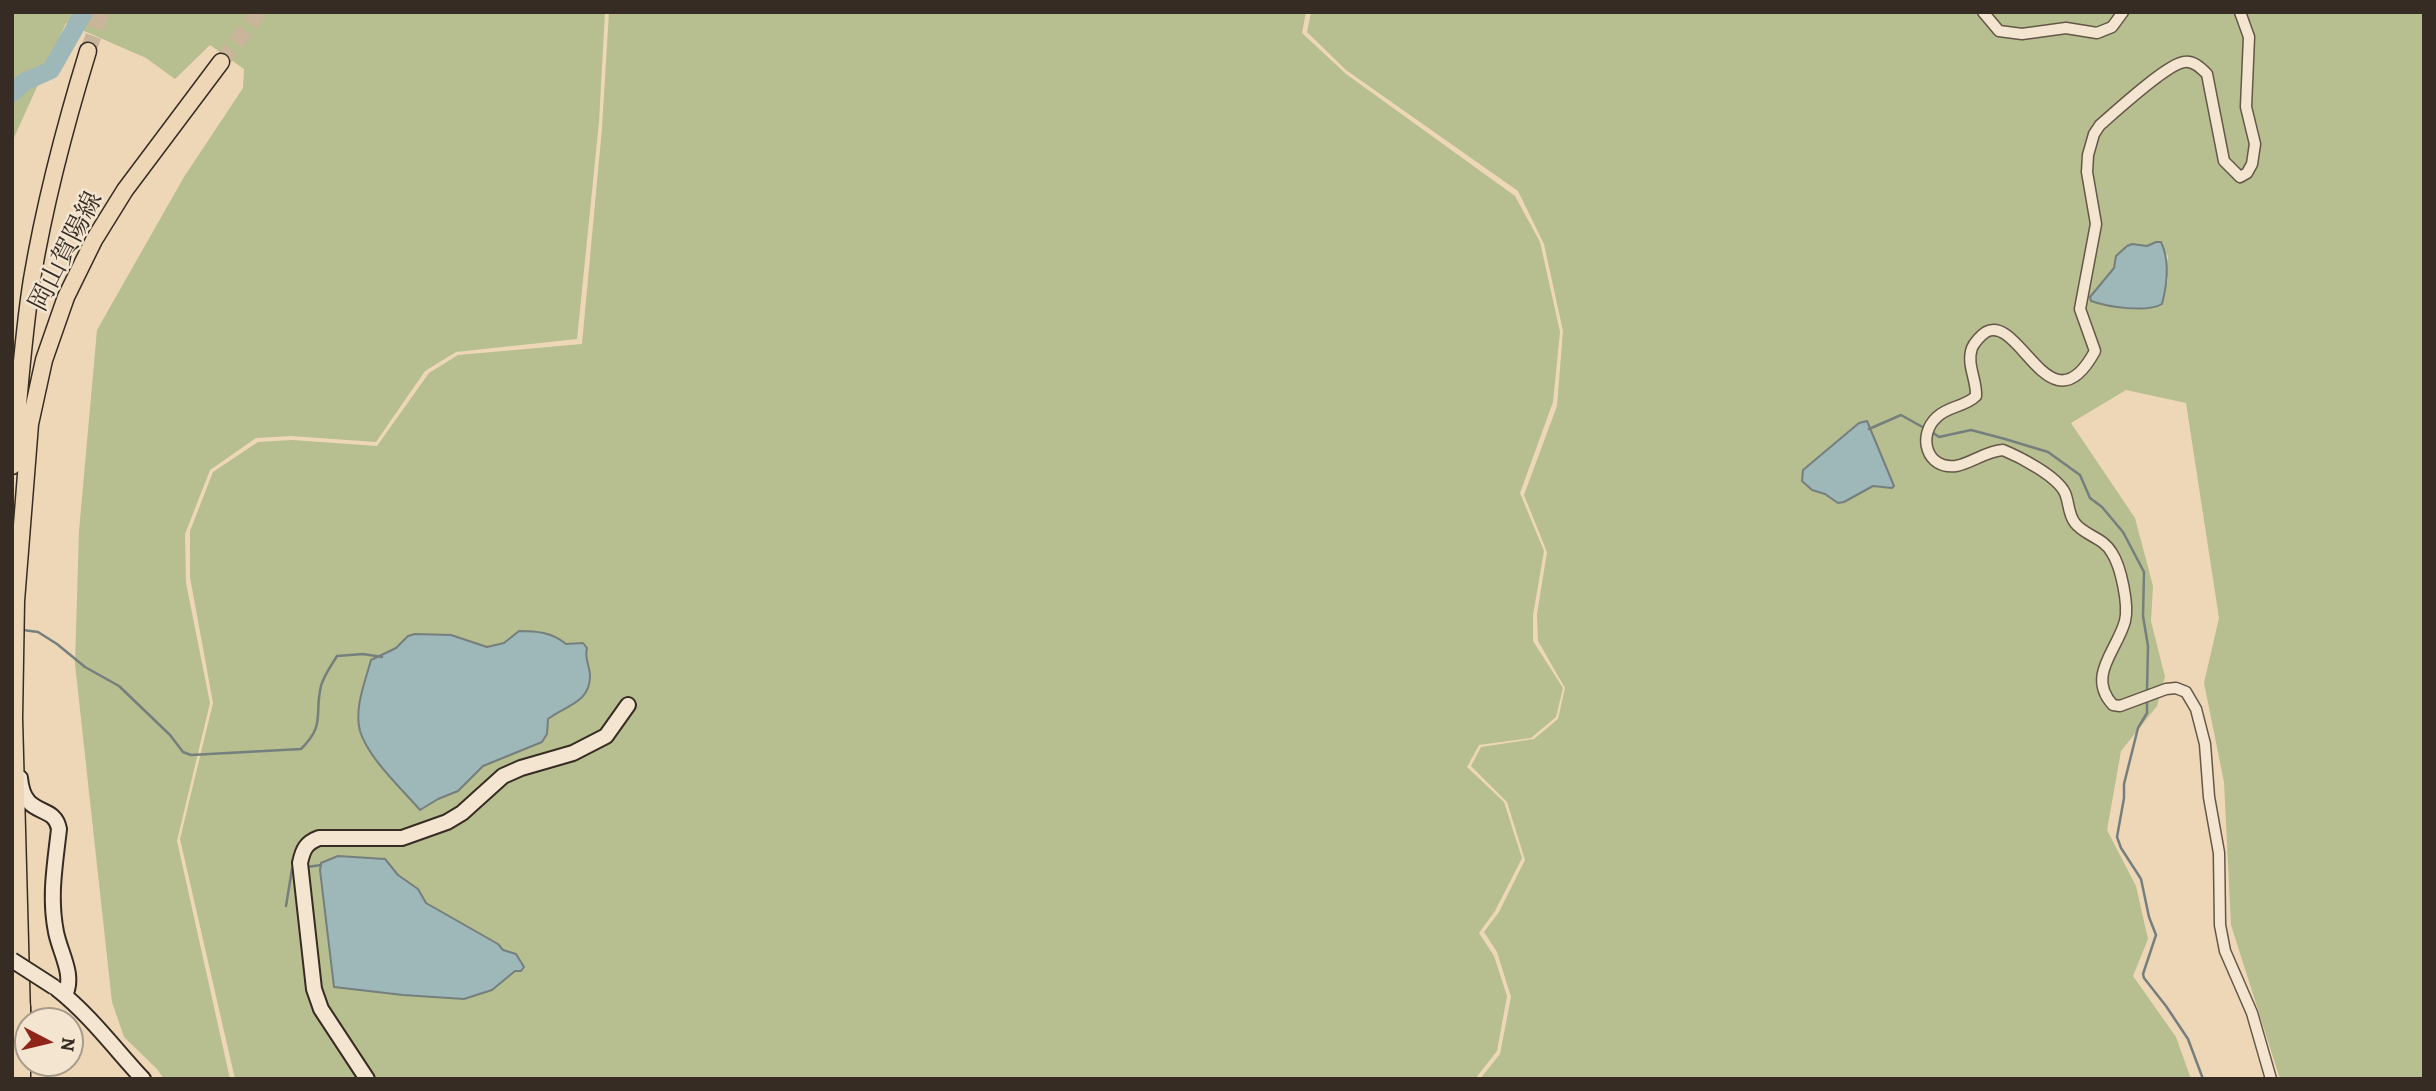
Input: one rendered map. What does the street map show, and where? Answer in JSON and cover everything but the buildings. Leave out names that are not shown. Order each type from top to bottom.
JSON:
[{"type":"main road","name":"岡山賀陽線","points":[[12,466],[32,282],[65,125],[88,51]]},
{"type":"main road","name":"岡山賀陽線","points":[[21,1007],[13,718],[16,601],[30,424],[44,360],[66,297],[94,240],[125,190],[221,62]]},
{"type":"street","points":[[1983,12],[1999,31],[2022,33],[2066,28],[2097,33],[2112,27],[2123,12]]},
{"type":"street","points":[[2240,12],[2249,37],[2246,107],[2255,144],[2252,164],[2247,173],[2240,177],[2224,161],[2207,74],[2197,64],[2183,62],[2166,71],[2100,125],[2094,134],[2088,155],[2087,172],[2096,223],[2080,309],[2095,351],[2071,379],[2055,380],[2001,333],[1991,330],[1983,333],[1972,347],[1976,396],[1970,402],[1947,410],[1936,418],[1928,431],[1927,453],[1941,465],[1955,466],[2003,450],[2049,476],[2061,486],[2076,525],[2098,538],[2113,554],[2124,593],[2125,621],[2104,669],[2101,682],[2103,691],[2113,705],[2120,706],[2166,689],[2176,688],[2186,692],[2200,719],[2219,853],[2220,925],[2225,951],[2252,1013],[2271,1079]]},
{"type":"street","points":[[367,1079],[321,1009],[314,989],[300,863],[303,849],[319,838],[402,838],[447,822],[462,813],[503,776],[573,753],[606,736],[628,705]]},
{"type":"street","points":[[13,718],[19,750],[20,783],[27,802],[38,810],[50,813],[57,819],[59,829],[52,902],[69,986],[60,991]]},
{"type":"street","points":[[19,936],[23,904],[22,827],[28,816],[38,810]]},
{"type":"street","points":[[12,960],[60,991],[80,1008],[103,1037],[144,1079]]},
{"type":"green space","points":[[12,12],[605,12],[599,122],[577,339],[456,352],[425,371],[376,442],[291,436],[256,438],[210,470],[185,534],[186,583],[210,703],[177,841],[230,1079],[164,1079],[124,1037],[112,1002],[75,664],[79,531],[97,330],[184,177],[243,88],[244,69],[210,45],[175,79],[146,58],[66,23],[12,142]]},
{"type":"green space","points":[[609,12],[1306,12],[1302,33],[1346,74],[1515,196],[1540,242],[1560,332],[1553,402],[1520,493],[1544,551],[1533,615],[1533,641],[1563,688],[1556,717],[1531,738],[1479,745],[1467,767],[1504,802],[1522,858],[1495,911],[1479,933],[1494,956],[1507,996],[1497,1051],[1475,1079],[235,1079],[180,839],[213,703],[190,577],[190,531],[213,472],[258,442],[292,440],[377,446],[429,373],[458,355],[582,344],[602,128]]},
{"type":"green space","points":[[1311,12],[2424,12],[2424,1079],[2280,1079],[2231,925],[2224,782],[2204,683],[2219,618],[2186,403],[2126,390],[2071,423],[2135,518],[2153,586],[2151,621],[2165,677],[2157,706],[2121,751],[2107,830],[2136,886],[2148,939],[2133,976],[2176,1037],[2191,1079],[1480,1079],[1500,1054],[1511,997],[1497,952],[1484,932],[1499,912],[1525,860],[1507,802],[1471,766],[1481,747],[1534,739],[1558,719],[1565,688],[1538,641],[1537,614],[1547,552],[1524,495],[1557,406],[1563,331],[1544,244],[1518,191],[1346,70],[1307,32]],"holes":[[[2156,242],[2168,256],[2168,279],[2162,304],[2146,309],[2117,305],[2090,297],[2114,268],[2115,262],[2132,244],[2147,246]],[[1866,421],[1894,486],[1892,488],[1873,486],[1838,503],[1825,494],[1812,490],[1802,481],[1803,469],[1859,423]]]},
{"type":"water","points":[[2161,242],[2167,265],[2162,304],[2137,309],[2091,301],[2090,297],[2114,268],[2116,256],[2127,246],[2147,246]]},
{"type":"water","points":[[1867,421],[1894,486],[1892,488],[1873,486],[1838,503],[1825,494],[1812,490],[1802,481],[1803,470],[1859,423]]},
{"type":"water","points":[[519,631],[549,635],[566,644],[583,643],[587,648],[590,676],[586,692],[576,702],[548,719],[547,734],[542,742],[483,766],[458,791],[420,810],[370,752],[360,731],[359,704],[371,660],[396,648],[408,636],[415,634],[451,635],[487,647],[504,643]]},
{"type":"water","points":[[338,856],[385,859],[398,875],[418,889],[426,903],[498,944],[503,950],[516,954],[524,967],[492,990],[464,999],[334,987],[320,870],[321,863]]},
{"type":"waterway","points":[[12,93],[24,82],[51,70],[84,12]]},
{"type":"waterway","points":[[1869,429],[1901,415],[1926,429]]},
{"type":"waterway","points":[[1932,432],[1939,437],[1971,430],[2005,439],[2048,452],[2080,475],[2090,498],[2102,507],[2123,532],[2144,572],[2143,616],[2148,646],[2147,691]]},
{"type":"waterway","points":[[23,630],[38,632],[85,667],[119,686],[170,735],[183,752],[191,755],[301,749],[314,733],[321,686],[337,656],[363,654],[382,657]]},
{"type":"waterway","points":[[2147,698],[2147,713],[2138,728],[2124,784],[2117,837],[2141,879],[2149,917],[2156,935],[2144,978],[2188,1039],[2203,1079]]},
{"type":"waterway","points":[[307,867],[321,865]]},
{"type":"waterway","points":[[286,906],[294,868]]},
{"type":"tunnel","points":[[88,51],[102,12]]},
{"type":"tunnel","points":[[221,62],[259,12]]}]
